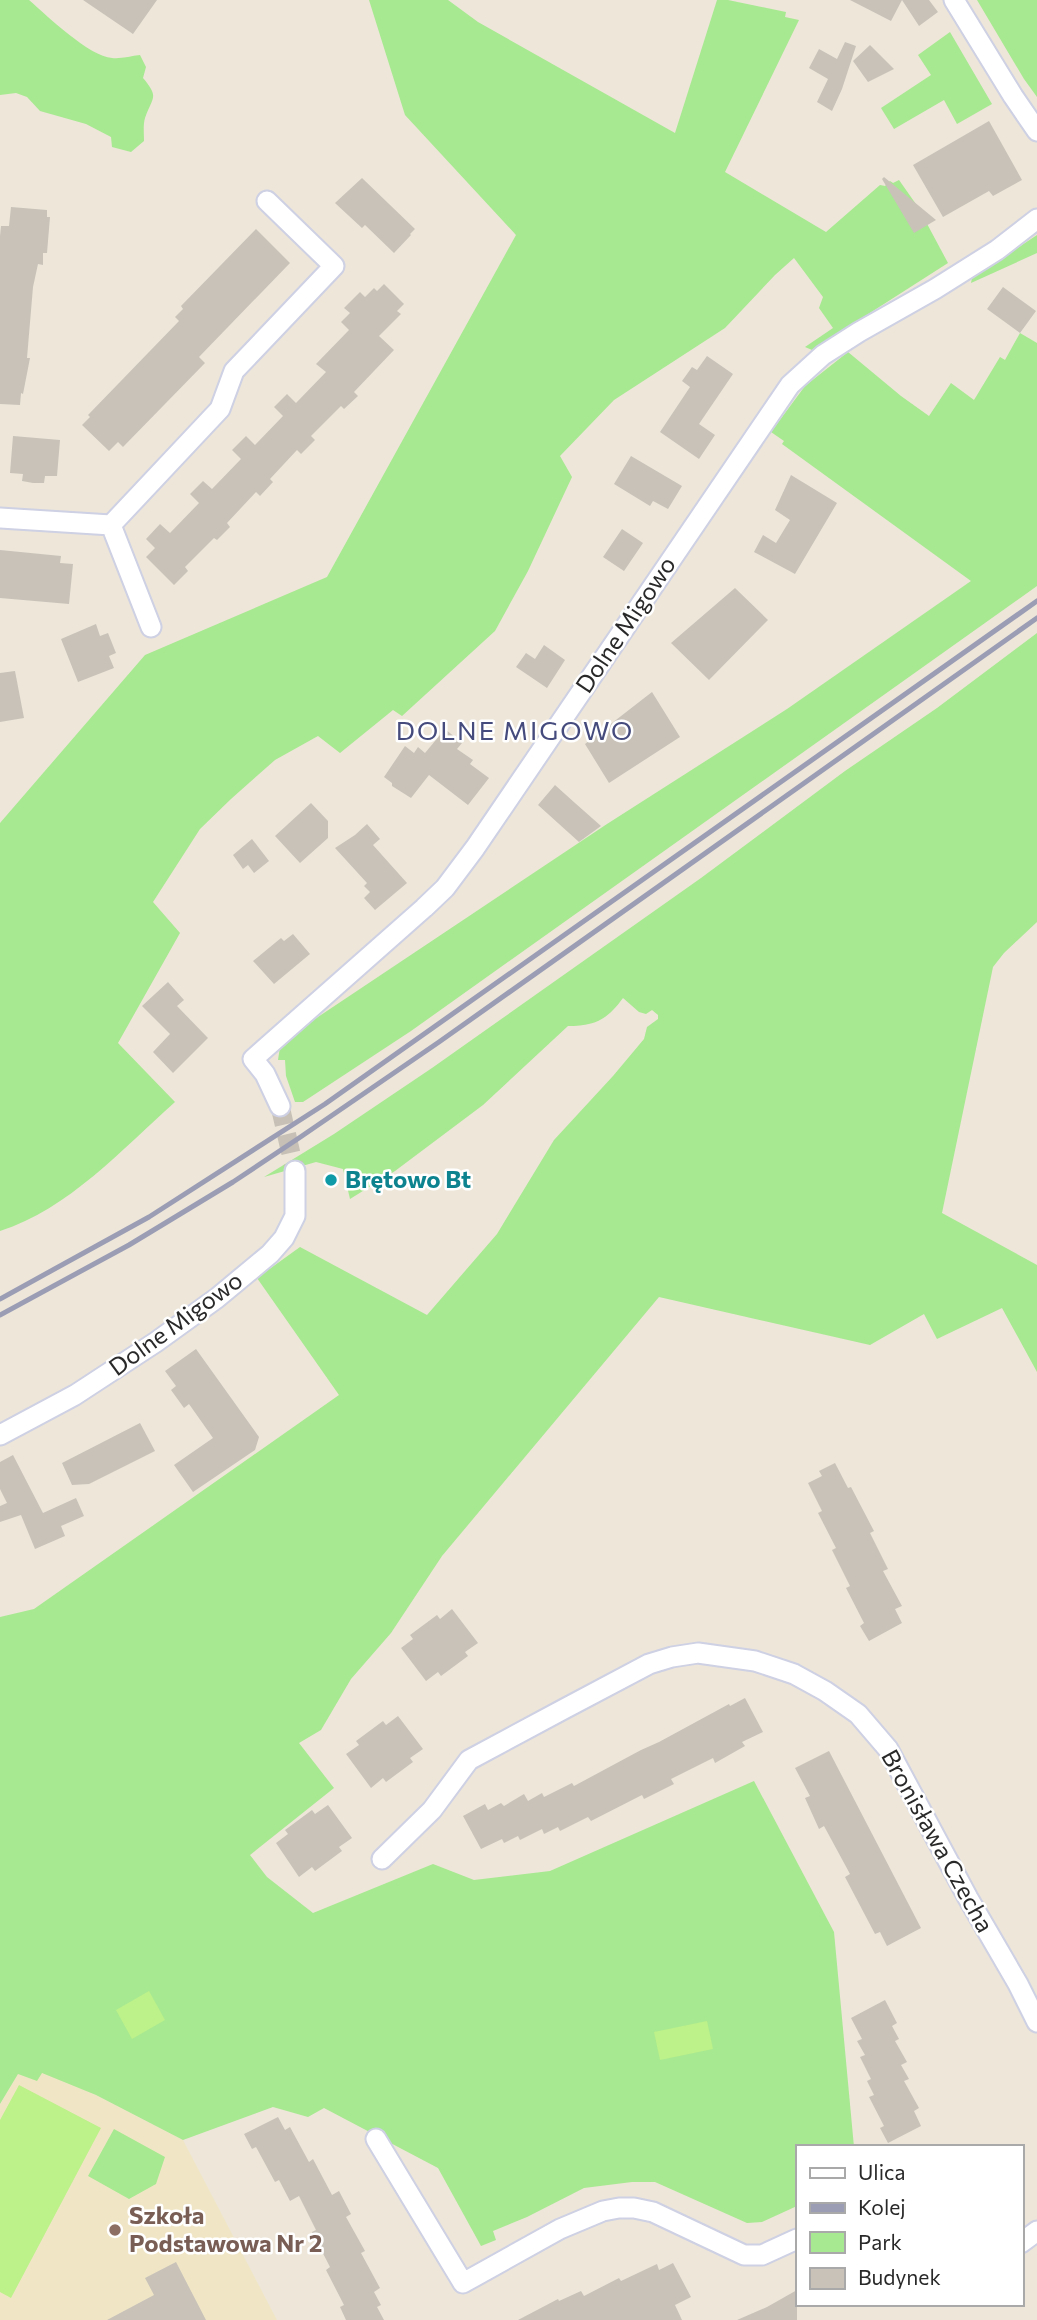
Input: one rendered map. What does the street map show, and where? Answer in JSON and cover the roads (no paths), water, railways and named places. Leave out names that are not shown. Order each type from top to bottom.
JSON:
[{"type":"street","points":[[954,0],[1037,131]]},
{"type":"street","points":[[111,525],[220,409],[234,371],[334,266],[267,201]]},
{"type":"street","name":"Dolne Migowo","points":[[280,1106],[265,1074],[253,1059],[445,888],[475,848],[790,385],[823,355],[998,250],[1037,219]]},
{"type":"street","points":[[0,518],[111,525]]},
{"type":"street","points":[[111,525],[151,627]]},
{"type":"street","name":"Dolne Migowo","points":[[0,1435],[75,1395],[156,1342],[217,1298],[270,1254],[284,1238],[295,1216],[295,1171]]},
{"type":"street","name":"Bronisława Czecha","points":[[382,1859],[432,1810],[469,1760],[564,1709],[649,1664],[672,1657],[698,1653],[755,1661],[794,1674],[825,1691],[858,1714],[888,1749],[1037,2022]]},
{"type":"street","points":[[376,2139],[463,2283],[560,2229],[619,2208],[653,2212],[744,2255],[762,2255],[796,2239]]},
{"type":"tunnel","points":[[280,1106],[295,1171]]},
{"type":"railway","points":[[0,1299],[149,1217],[325,1104],[1037,601]]},
{"type":"railway","points":[[0,1315],[129,1245],[299,1138],[439,1042],[1037,618]]},
{"type":"place","name":"Brętowo Bt","points":[[331,1180]]},
{"type":"place","name":"Szkoła Podstawowa Nr 2","points":[[115,2230]]},
{"type":"district","name":"DOLNE MIGOWO","points":[[515,731]]}]
